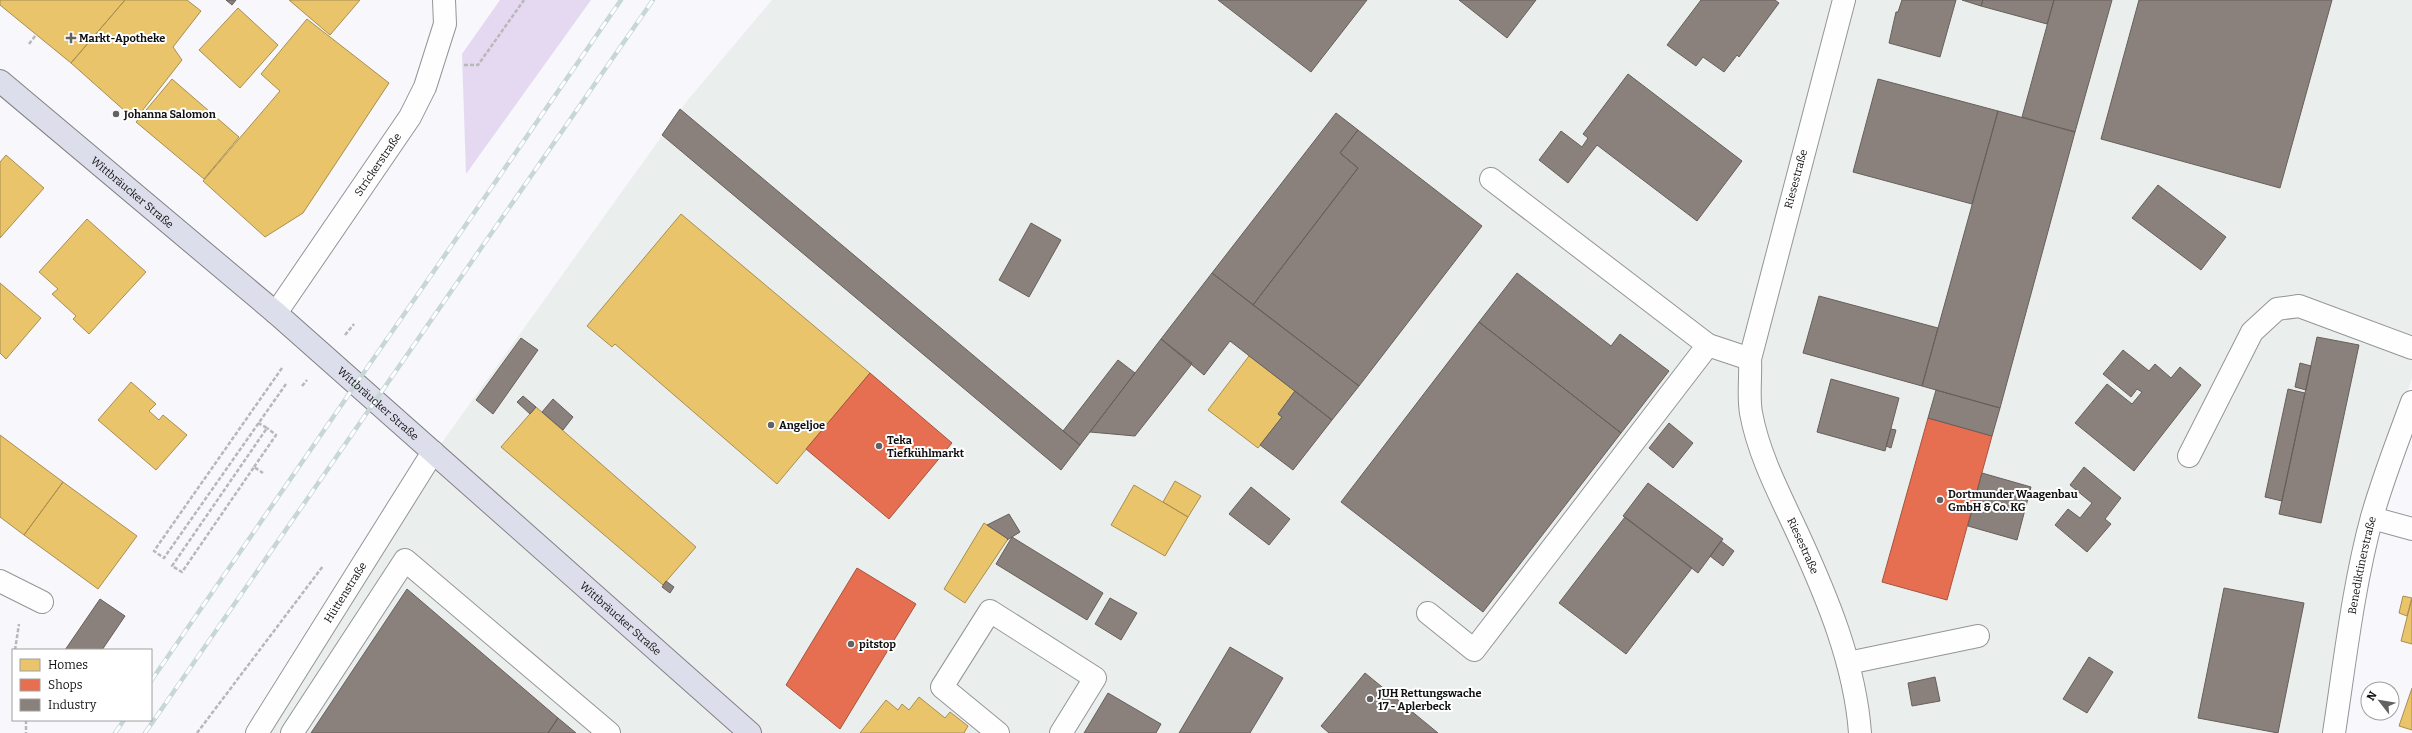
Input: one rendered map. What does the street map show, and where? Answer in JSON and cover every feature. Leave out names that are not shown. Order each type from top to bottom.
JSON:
[{"type":"main road","name":"Wittbräucker Straße","points":[[0,81],[276,313],[750,733]]},
{"type":"street","name":"Strickerstraße","points":[[276,313],[410,117],[425,87],[445,24],[444,0]]},
{"type":"street","name":"Riesestraße","points":[[1844,0],[1750,359],[1751,412],[1765,462],[1821,582],[1848,663],[1860,733]]},
{"type":"street","points":[[1491,179],[1708,345],[1750,359]]},
{"type":"street","points":[[2188,456],[2252,332],[2277,309],[2300,306],[2412,348]]},
{"type":"street","points":[[1428,613],[1474,650],[1708,345]]},
{"type":"street","name":"Benediktinerstraße","points":[[2334,733],[2356,597],[2372,518],[2412,402]]},
{"type":"street","name":"Hüttenstraße","points":[[257,733],[433,452]]},
{"type":"street","points":[[2372,518],[2412,529]]},
{"type":"street","points":[[292,733],[405,560],[609,733]]},
{"type":"street","points":[[0,581],[42,602]]},
{"type":"street","points":[[998,733],[942,687],[990,611],[1095,678],[1061,733]]},
{"type":"street","points":[[1848,663],[1978,636]]},
{"type":"path","points":[[435,58],[457,66],[478,65],[524,0]]},
{"type":"path","points":[[29,44],[36,35]]},
{"type":"path","points":[[282,368],[154,552],[164,558],[286,384]]},
{"type":"path","points":[[258,423],[267,428],[276,435],[182,572],[172,566],[267,428]]},
{"type":"path","points":[[254,467],[262,473]]},
{"type":"path","points":[[197,733],[325,564]]},
{"type":"path","points":[[26,721],[26,733]]},
{"type":"shaded area","points":[[500,0],[591,0],[466,174],[462,54]]},
{"type":"shaded area","points":[[772,0],[2412,0],[2412,378],[2365,518],[2330,733],[270,733],[404,507],[415,480],[687,101]]},
{"type":"building: Homes","points":[[0,0],[125,0],[71,63],[0,5]]},
{"type":"building: Homes","points":[[125,0],[187,0],[201,11],[173,47],[182,60],[135,120],[71,63]]},
{"type":"building: Homes","points":[[289,0],[360,0],[330,35]]},
{"type":"building: Homes","points":[[238,8],[278,45],[240,88],[199,50]]},
{"type":"building: Homes","points":[[307,19],[389,83],[303,213],[265,237],[203,181],[280,91],[261,74]]},
{"type":"building: Homes","points":[[172,79],[239,137],[204,179],[136,122]]},
{"type":"building: Homes","points":[[6,155],[44,188],[0,238],[0,162]]},
{"type":"building: Homes","points":[[681,214],[870,373],[777,484],[615,344],[612,347],[587,326]]},
{"type":"building: Homes","points":[[87,219],[146,272],[89,334],[73,319],[76,316],[52,294],[58,289],[39,272]]},
{"type":"building: Homes","points":[[0,283],[41,318],[6,359],[0,353]]},
{"type":"building: Homes","points":[[1249,356],[1295,391],[1278,414],[1282,417],[1258,448],[1208,410]]},
{"type":"building: Homes","points":[[131,382],[156,404],[149,411],[159,420],[163,415],[187,435],[156,470],[98,420]]},
{"type":"building: Homes","points":[[536,407],[696,547],[663,585],[501,447]]},
{"type":"building: Homes","points":[[0,435],[63,482],[24,535],[0,517]]},
{"type":"building: Homes","points":[[1175,481],[1201,496],[1188,517],[1163,502]]},
{"type":"building: Homes","points":[[63,482],[137,536],[98,589],[24,535]]},
{"type":"building: Homes","points":[[1134,485],[1188,517],[1165,556],[1111,525]]},
{"type":"building: Homes","points":[[984,523],[1008,539],[965,603],[944,589]]},
{"type":"building: Homes","points":[[2403,596],[2412,598],[2407,616],[2399,613]]},
{"type":"building: Homes","points":[[2412,598],[2412,644],[2401,641]]},
{"type":"building: Homes","points":[[2412,688],[2412,730],[2399,726]]},
{"type":"building: Homes","points":[[919,697],[945,718],[950,712],[968,726],[964,733],[860,733],[886,700],[898,710],[902,704],[909,710]]},
{"type":"building: Shops","name":"Teka Tiefkühlmarkt","points":[[870,373],[952,443],[889,519],[806,449]]},
{"type":"building: Shops","name":"Dortmunder Waagenbau GmbH & Co. KG","points":[[1928,418],[1992,436],[1947,600],[1882,582]]},
{"type":"building: Shops","name":"pitstop","points":[[857,568],[916,604],[840,729],[786,685]]},
{"type":"building: Industry","points":[[226,0],[236,0],[232,5]]},
{"type":"building: Industry","points":[[1218,0],[1367,0],[1311,72]]},
{"type":"building: Industry","points":[[1459,0],[1536,0],[1507,38]]},
{"type":"building: Industry","points":[[1701,0],[1775,0],[1779,3],[1739,57],[1737,55],[1724,72],[1703,57],[1696,66],[1667,45]]},
{"type":"building: Industry","points":[[1902,0],[1956,0],[1940,57],[1889,43],[1896,12],[1898,12]]},
{"type":"building: Industry","points":[[1962,0],[1983,0],[1981,6]]},
{"type":"building: Industry","points":[[1983,0],[2054,0],[2047,24],[1981,6]]},
{"type":"building: Industry","points":[[2054,0],[2112,0],[2075,132],[2022,117]]},
{"type":"building: Industry","points":[[2139,0],[2332,0],[2280,188],[2101,139]]},
{"type":"building: Industry","points":[[1628,74],[1742,161],[1697,221],[1597,145],[1568,183],[1539,160],[1561,131],[1582,147],[1588,138],[1583,134]]},
{"type":"building: Industry","points":[[1878,79],[1998,111],[1972,204],[1853,172]]},
{"type":"building: Industry","points":[[680,109],[1080,445],[1061,470],[662,135]]},
{"type":"building: Industry","points":[[1998,111],[2075,132],[2000,408],[1922,386]]},
{"type":"building: Industry","points":[[1336,113],[1358,130],[1340,153],[1358,168],[1253,305],[1212,273]]},
{"type":"building: Industry","points":[[1358,130],[1482,226],[1359,386],[1253,305],[1358,168],[1340,153]]},
{"type":"building: Industry","points":[[2158,185],[2226,237],[2201,270],[2132,218]]},
{"type":"building: Industry","points":[[1031,223],[1061,240],[1029,297],[999,280]]},
{"type":"building: Industry","points":[[1212,273],[1359,386],[1332,420],[1230,341],[1204,375],[1161,339]]},
{"type":"building: Industry","points":[[1517,273],[1611,346],[1620,334],[1669,371],[1621,433],[1479,322]]},
{"type":"building: Industry","points":[[1819,296],[1938,328],[1922,386],[1803,353]]},
{"type":"building: Industry","points":[[1479,322],[1621,433],[1483,612],[1341,502]]},
{"type":"building: Industry","points":[[2317,337],[2359,345],[2321,523],[2279,514]]},
{"type":"building: Industry","points":[[521,338],[538,350],[493,414],[476,400]]},
{"type":"building: Industry","points":[[1161,339],[1192,363],[1191,365],[1135,436],[1090,432]]},
{"type":"building: Industry","points":[[2123,350],[2149,371],[2155,364],[2171,378],[2180,367],[2201,385],[2134,471],[2075,423],[2107,384],[2132,404],[2142,392],[2137,389],[2131,397],[2103,374]]},
{"type":"building: Industry","points":[[1118,360],[1135,373],[1080,445],[1063,431]]},
{"type":"building: Industry","points":[[2300,363],[2311,366],[2306,390],[2295,387]]},
{"type":"building: Industry","points":[[1831,379],[1899,398],[1885,451],[1817,432]]},
{"type":"building: Industry","points":[[2288,389],[2305,393],[2282,501],[2265,497]]},
{"type":"building: Industry","points":[[1936,390],[2000,408],[1992,436],[1928,418]]},
{"type":"building: Industry","points":[[1295,391],[1332,420],[1293,470],[1260,445],[1282,417],[1278,414]]},
{"type":"building: Industry","points":[[523,396],[536,407],[530,414],[517,402]]},
{"type":"building: Industry","points":[[553,399],[573,417],[563,430],[542,412]]},
{"type":"building: Industry","points":[[1669,423],[1693,443],[1673,468],[1649,448]]},
{"type":"building: Industry","points":[[1891,429],[1896,430],[1891,448],[1886,446]]},
{"type":"building: Industry","points":[[2084,467],[2121,498],[2105,519],[2111,524],[2087,552],[2055,525],[2068,509],[2080,518],[2092,503],[2070,485]]},
{"type":"building: Industry","points":[[1982,473],[2031,487],[2017,540],[1968,526]]},
{"type":"building: Industry","points":[[1648,483],[1723,539],[1698,573],[1623,516]]},
{"type":"building: Industry","points":[[1251,487],[1290,519],[1269,545],[1229,514]]},
{"type":"building: Industry","points":[[1009,514],[1020,532],[1007,540],[1008,539],[987,525]]},
{"type":"building: Industry","points":[[1625,517],[1692,568],[1626,654],[1559,603]]},
{"type":"building: Industry","points":[[1012,537],[1103,593],[1087,620],[996,564]]},
{"type":"building: Industry","points":[[1721,541],[1734,551],[1723,566],[1710,556]]},
{"type":"building: Industry","points":[[666,581],[674,587],[670,593],[662,587]]},
{"type":"building: Industry","points":[[2224,588],[2304,603],[2278,733],[2198,718]]},
{"type":"building: Industry","points":[[407,589],[558,718],[548,733],[311,733]]},
{"type":"building: Industry","points":[[1110,598],[1137,613],[1121,640],[1095,624]]},
{"type":"building: Industry","points":[[100,599],[125,616],[103,649],[66,649]]},
{"type":"building: Industry","points":[[1230,647],[1283,678],[1250,733],[1179,733]]},
{"type":"building: Industry","points":[[2089,657],[2113,672],[2087,713],[2063,699]]},
{"type":"building: Industry","name":"JUH Rettungswache 17 - Aplerbeck","points":[[1365,673],[1438,733],[1329,733],[1321,726]]},
{"type":"building: Industry","points":[[1935,677],[1940,701],[1912,706],[1908,683]]},
{"type":"building: Industry","points":[[1108,693],[1161,724],[1156,733],[1084,733]]},
{"type":"building: Industry","points":[[558,718],[576,733],[548,733]]},
{"type":"railway","points":[[152,680],[621,0]]},
{"type":"railway","points":[[145,733],[653,0]]},
{"type":"railway","points":[[115,733],[123,721]]},
{"type":"place","name":"Markt-Apotheke","points":[[71,38]]},
{"type":"place","name":"Johanna Salomon","points":[[116,114]]},
{"type":"place","name":"Angeljoe","points":[[771,425]]},
{"type":"place","name":"Teka Tiefkühlmarkt","points":[[879,446]]},
{"type":"place","name":"Dortmunder Waagenbau GmbH & Co. KG","points":[[1940,500]]},
{"type":"place","name":"pitstop","points":[[851,644]]},
{"type":"place","name":"JUH Rettungswache 17 - Aplerbeck","points":[[1370,699]]}]
